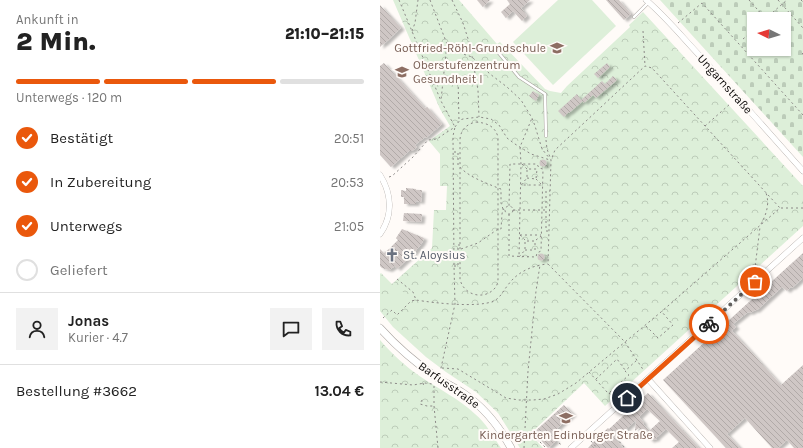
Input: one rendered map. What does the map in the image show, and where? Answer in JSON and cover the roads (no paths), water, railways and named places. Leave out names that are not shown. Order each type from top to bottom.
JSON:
[{"type":"main road","name":"Barfusstraße","points":[[380,328],[398,347],[418,364],[464,394],[482,408],[499,427],[511,448]]},
{"type":"street","name":"Ungarnstraße","points":[[647,1],[662,14],[733,91],[803,171]]},
{"type":"street","points":[[380,175],[385,182],[390,201],[387,221],[380,234]]},
{"type":"street","points":[[571,448],[803,238]]},
{"type":"street","points":[[648,379],[710,448]]},
{"type":"lane","points":[[634,17],[647,1]]},
{"type":"lane","points":[[498,52],[519,77],[544,94],[546,136]]},
{"type":"place","name":"Gottfried-Röhl-Grundschule","points":[[557,48]]},
{"type":"place","name":"Oberstufenzentrum Gesundheit I","points":[[402,72]]},
{"type":"place","name":"St. Aloysius","points":[[392,255]]},
{"type":"place","name":"Kindergarten Edinburger Straße","points":[[566,418]]}]
